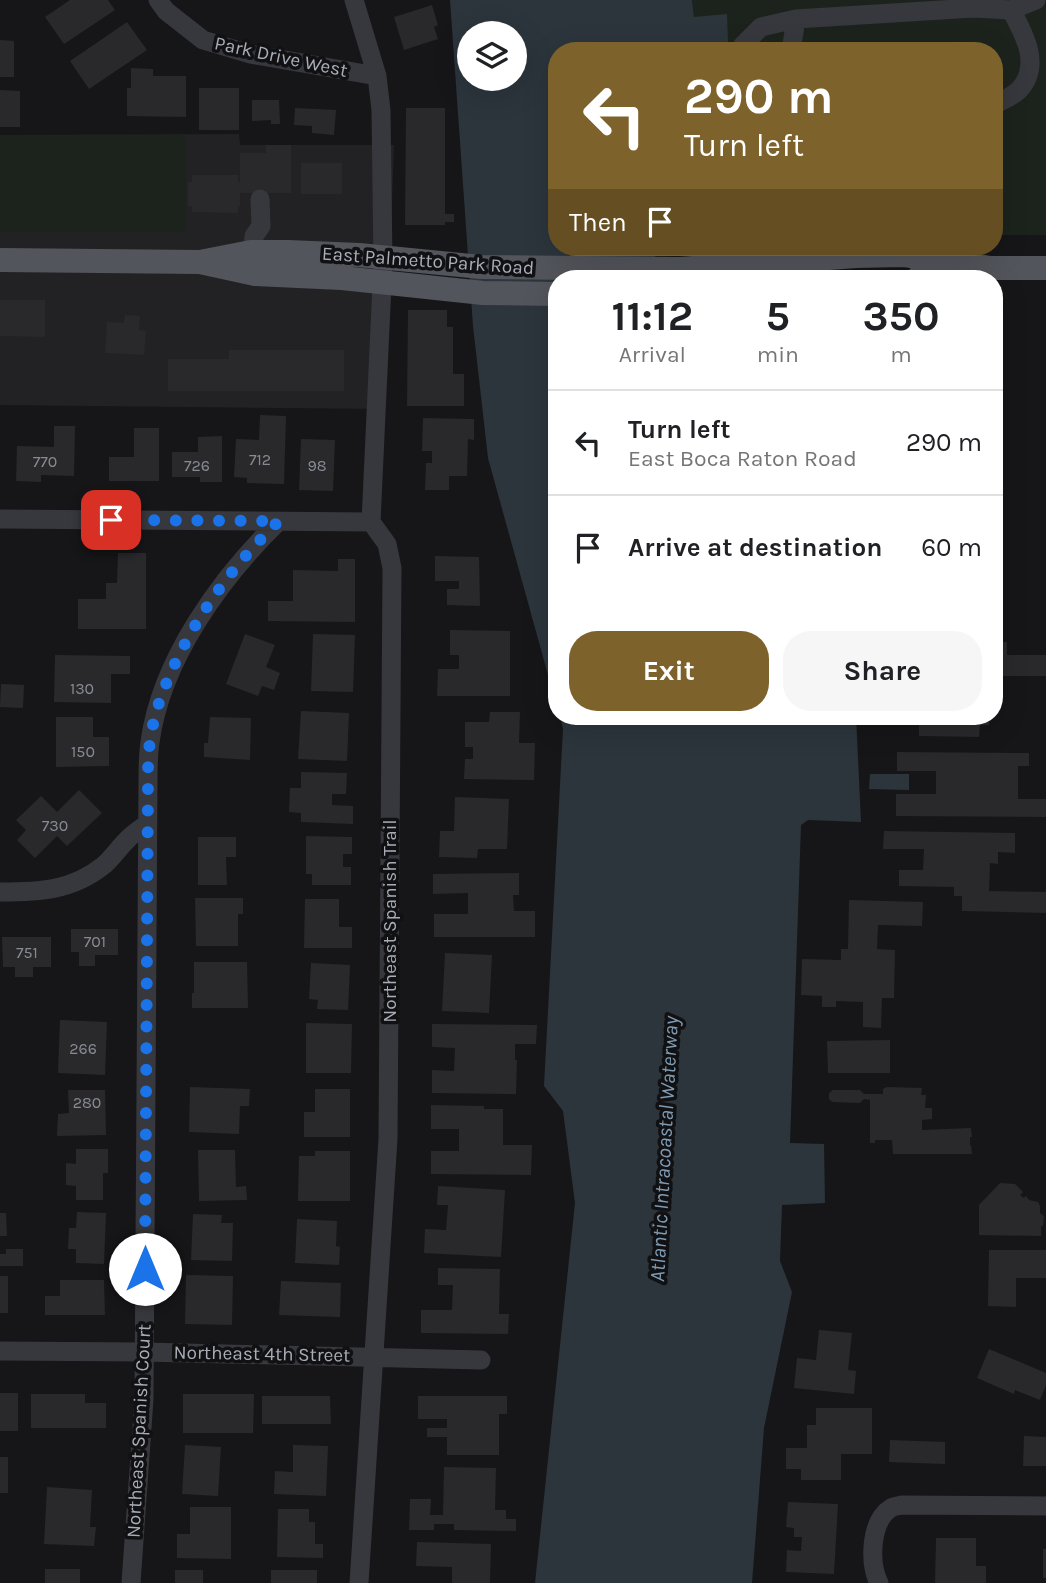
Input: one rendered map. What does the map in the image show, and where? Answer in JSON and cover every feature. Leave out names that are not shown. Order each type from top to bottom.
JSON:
[{"type":"main road","name":"East Palmetto Park Road","points":[[0,260],[200,262],[253,252],[324,253],[359,267],[483,292],[548,294]]},
{"type":"main road","name":"East Palmetto Park Road","points":[[200,262],[254,275],[359,267],[456,265],[509,269],[680,269],[856,256]]},
{"type":"main road","name":"East Palmetto Park Road","points":[[910,256],[991,268]]},
{"type":"main road","name":"East Palmetto Park Road","points":[[976,270],[1046,268]]},
{"type":"street","name":"Park Drive West","points":[[158,0],[166,11],[203,40],[250,54],[377,76]]},
{"type":"street","points":[[0,519],[371,522],[383,263],[381,110],[377,76],[354,0]]},
{"type":"street","points":[[746,42],[761,27],[796,19],[973,8],[1011,10],[1035,0]]},
{"type":"street","points":[[1003,100],[1017,92],[1028,76],[1031,55],[1011,10]]},
{"type":"street","points":[[792,42],[796,19]]},
{"type":"street","points":[[253,252],[254,236],[261,226],[261,199]]},
{"type":"street","name":"Northeast Spanish Court","points":[[131,1583],[144,1399],[150,741],[166,685],[205,608],[231,572],[279,521]]},
{"type":"street","name":"Northeast Spanish Trail","points":[[359,1583],[388,1139],[392,568],[387,544],[371,522]]},
{"type":"street","points":[[0,892],[43,891],[75,882],[104,864],[127,839],[148,824]]},
{"type":"street","name":"Northeast 4th Street","points":[[0,1351],[481,1360]]},
{"type":"street","points":[[879,1583],[875,1575],[874,1535],[880,1520],[890,1509],[902,1505],[1046,1506]]},
{"type":"shaded area","points":[[692,0],[1046,0],[1046,235],[1003,235],[1003,42],[728,42],[694,17]]},
{"type":"shaded area","points":[[239,134],[240,145],[394,145],[385,409],[0,405],[0,135]]},
{"type":"shaded area","points":[[0,135],[186,135],[186,232],[0,231]]},
{"type":"water","points":[[450,0],[692,0],[694,17],[727,14],[728,42],[548,42],[548,256],[655,256],[658,270],[548,270],[548,675],[488,458],[473,326]]},
{"type":"water","name":"Atlantic Intracoastal Waterway","points":[[562,725],[856,725],[861,822],[808,820],[801,825],[790,1143],[824,1144],[825,1203],[782,1205],[780,1261],[792,1292],[764,1428],[752,1583],[535,1583],[575,1203],[563,1111],[544,1086]]},
{"type":"water","points":[[870,774],[909,774],[909,790],[869,789]]},
{"type":"building","points":[[70,0],[108,0],[115,10],[64,44],[45,17]]},
{"type":"building","points":[[432,5],[438,25],[434,27],[438,39],[404,50],[394,17]]},
{"type":"building","points":[[127,22],[147,50],[89,89],[70,61]]},
{"type":"building","points":[[0,40],[14,41],[14,77],[0,77]]},
{"type":"building","points":[[131,68],[153,69],[153,76],[186,76],[186,117],[127,116],[127,88],[131,88]]},
{"type":"building","points":[[199,88],[239,88],[239,130],[199,130]]},
{"type":"building","points":[[0,90],[20,91],[20,127],[0,127]]},
{"type":"building","points":[[252,100],[279,100],[280,124],[271,124],[271,120],[252,121]]},
{"type":"building","points":[[295,108],[336,110],[334,135],[312,133],[312,126],[294,125]]},
{"type":"building","points":[[406,108],[445,108],[445,214],[454,214],[454,222],[445,222],[445,225],[405,225]]},
{"type":"building","points":[[266,145],[291,145],[291,193],[240,193],[238,213],[192,212],[192,206],[188,206],[188,182],[192,182],[192,175],[238,175],[240,182],[240,153],[266,153]]},
{"type":"building","points":[[301,163],[342,163],[342,194],[301,194]]},
{"type":"building","points":[[0,300],[45,300],[45,337],[0,336]]},
{"type":"building","points":[[408,310],[447,310],[447,327],[453,327],[453,374],[464,374],[464,406],[407,406]]},
{"type":"building","points":[[125,315],[140,316],[139,330],[146,331],[144,355],[105,353],[107,322],[124,323]]},
{"type":"building","points":[[229,350],[344,350],[344,391],[168,391],[168,359],[229,359]]},
{"type":"building","points":[[260,415],[286,416],[284,484],[247,483],[247,478],[234,477],[236,439],[259,440]]},
{"type":"building","points":[[423,418],[474,419],[474,440],[468,439],[467,476],[449,476],[449,490],[425,490],[426,463],[432,463],[432,451],[422,451]]},
{"type":"building","points":[[54,426],[75,426],[74,476],[41,475],[41,482],[16,481],[17,446],[54,447]]},
{"type":"building","points":[[134,428],[159,428],[159,481],[109,481],[109,457],[134,457]]},
{"type":"building","points":[[222,436],[222,482],[200,482],[200,477],[172,477],[172,452],[198,452],[198,437]]},
{"type":"building","points":[[301,439],[335,440],[333,491],[299,490]]},
{"type":"building","points":[[118,553],[146,553],[146,629],[78,629],[78,599],[106,599],[106,583],[117,583]]},
{"type":"building","points":[[435,556],[479,557],[480,606],[447,605],[447,589],[459,589],[459,581],[435,581]]},
{"type":"building","points":[[338,559],[355,559],[355,622],[268,621],[268,601],[293,601],[293,570],[338,571]]},
{"type":"building","points":[[450,630],[510,631],[510,696],[437,696],[438,669],[459,669],[459,655],[450,655]]},
{"type":"building","points":[[245,634],[275,645],[266,667],[280,673],[274,690],[262,686],[258,696],[226,684]]},
{"type":"building","points":[[313,634],[355,635],[353,692],[311,691]]},
{"type":"building","points":[[1003,642],[1007,642],[1007,655],[1046,655],[1046,676],[1003,676]]},
{"type":"building","points":[[55,655],[130,656],[130,674],[111,674],[111,703],[54,702]]},
{"type":"building","points":[[1,684],[24,685],[23,708],[0,707]]},
{"type":"building","points":[[301,711],[349,713],[347,761],[298,759]]},
{"type":"building","points":[[490,712],[520,712],[519,743],[535,743],[534,780],[464,779],[465,759],[473,759],[473,747],[465,747],[465,722],[489,722]]},
{"type":"building","points":[[56,717],[93,717],[93,737],[109,737],[109,766],[56,767]]},
{"type":"building","points":[[210,717],[251,718],[250,760],[204,757]]},
{"type":"building","points":[[919,725],[980,725],[979,737],[919,736]]},
{"type":"building","points":[[897,752],[1029,753],[1029,766],[1018,766],[1018,799],[1046,799],[1046,817],[896,816],[896,794],[936,794],[936,771],[897,771]]},
{"type":"building","points":[[301,772],[347,773],[346,794],[332,794],[332,805],[353,806],[353,824],[301,822],[301,813],[289,812],[290,788],[301,788]]},
{"type":"building","points":[[79,790],[102,813],[67,846],[57,836],[35,858],[17,840],[26,830],[16,820],[41,796],[57,812]]},
{"type":"building","points":[[455,797],[509,799],[507,849],[478,849],[477,858],[439,857],[440,831],[454,831]]},
{"type":"building","points":[[884,831],[1015,833],[1015,853],[998,852],[998,864],[990,863],[989,891],[1046,892],[1046,913],[962,911],[962,896],[954,896],[954,887],[899,886],[899,870],[923,870],[924,849],[883,849]]},
{"type":"building","points":[[306,836],[352,837],[352,854],[343,854],[343,867],[351,867],[351,885],[312,885],[312,874],[306,874]]},
{"type":"building","points":[[198,837],[236,837],[236,857],[226,857],[227,885],[198,885]]},
{"type":"building","points":[[519,873],[519,895],[513,895],[514,911],[535,911],[535,937],[434,937],[434,914],[468,914],[468,893],[433,894],[433,874]]},
{"type":"building","points":[[195,898],[243,898],[243,914],[238,914],[238,946],[196,946]]},
{"type":"building","points":[[305,899],[339,899],[339,927],[352,927],[352,948],[304,948]]},
{"type":"building","points":[[849,900],[923,902],[922,926],[878,925],[877,949],[895,950],[894,998],[882,998],[881,1028],[863,1027],[863,1002],[836,1001],[836,1007],[822,1007],[822,996],[801,995],[802,959],[841,960],[841,949],[848,949]]},
{"type":"building","points":[[71,929],[118,929],[118,955],[95,955],[95,966],[79,966],[79,952],[71,952]]},
{"type":"building","points":[[2,937],[51,937],[51,967],[33,967],[33,977],[15,977],[15,967],[3,967]]},
{"type":"building","points":[[445,953],[492,955],[489,1013],[442,1011]]},
{"type":"building","points":[[194,962],[247,962],[248,1008],[192,1008]]},
{"type":"building","points":[[311,963],[350,965],[348,1010],[317,1009],[318,1000],[309,999]]},
{"type":"building","points":[[60,1020],[107,1022],[105,1075],[58,1073]]},
{"type":"building","points":[[306,1023],[352,1024],[351,1073],[306,1073]]},
{"type":"building","points":[[432,1024],[537,1025],[536,1044],[515,1044],[516,1094],[432,1093],[432,1070],[454,1071],[455,1048],[432,1047]]},
{"type":"building","points":[[890,1040],[890,1073],[828,1073],[827,1041]]},
{"type":"building","points":[[190,1087],[250,1089],[249,1106],[240,1106],[239,1134],[189,1132]]},
{"type":"building","points":[[922,1088],[921,1095],[926,1095],[925,1108],[932,1108],[932,1119],[922,1120],[922,1130],[971,1128],[972,1154],[893,1154],[892,1140],[875,1140],[875,1143],[870,1143],[870,1100],[864,1099],[860,1103],[832,1102],[829,1099],[829,1093],[833,1090],[860,1090],[864,1094],[883,1094],[883,1089]]},
{"type":"building","points":[[315,1089],[350,1089],[350,1137],[304,1137],[304,1112],[315,1112]]},
{"type":"building","points":[[68,1090],[105,1090],[106,1135],[57,1136],[58,1114],[69,1113]]},
{"type":"building","points":[[431,1105],[503,1109],[503,1145],[532,1145],[531,1175],[431,1174],[431,1151],[459,1151],[459,1129],[431,1129]]},
{"type":"building","points":[[76,1149],[108,1149],[108,1173],[103,1173],[103,1200],[76,1200],[76,1186],[66,1185],[66,1163],[76,1164]]},
{"type":"building","points":[[198,1150],[235,1150],[236,1187],[246,1186],[247,1200],[199,1201]]},
{"type":"building","points":[[315,1151],[350,1151],[350,1201],[298,1201],[299,1156],[315,1156]]},
{"type":"building","points":[[1000,1183],[1015,1184],[1023,1192],[1020,1195],[1038,1202],[1040,1213],[1044,1216],[1041,1236],[979,1235],[979,1205]]},
{"type":"building","points":[[438,1186],[505,1190],[501,1257],[424,1253],[425,1229],[446,1230],[448,1205],[437,1205]]},
{"type":"building","points":[[77,1212],[106,1213],[104,1264],[76,1263],[76,1249],[68,1249],[69,1228],[76,1228]]},
{"type":"building","points":[[0,1213],[6,1213],[7,1236],[0,1236]]},
{"type":"building","points":[[193,1214],[222,1215],[221,1223],[233,1223],[232,1261],[191,1260]]},
{"type":"building","points":[[297,1219],[337,1221],[336,1246],[340,1247],[339,1265],[295,1263]]},
{"type":"building","points":[[6,1249],[23,1249],[23,1266],[0,1266],[0,1254],[6,1254]]},
{"type":"building","points":[[989,1250],[1046,1250],[1046,1278],[1016,1278],[1016,1307],[988,1306]]},
{"type":"building","points":[[438,1268],[500,1269],[499,1314],[509,1314],[508,1334],[421,1333],[421,1310],[452,1310],[453,1285],[438,1285]]},
{"type":"building","points":[[186,1275],[233,1276],[232,1325],[185,1324]]},
{"type":"building","points":[[0,1276],[8,1276],[8,1313],[0,1313]]},
{"type":"building","points":[[60,1280],[104,1280],[105,1315],[45,1315],[45,1296],[60,1296]]},
{"type":"building","points":[[281,1281],[341,1283],[340,1317],[279,1315]]},
{"type":"building","points":[[819,1330],[852,1333],[848,1370],[856,1371],[854,1394],[794,1388],[797,1358],[816,1360]]},
{"type":"building","points":[[989,1349],[1046,1373],[1046,1385],[1040,1400],[1015,1390],[1014,1394],[977,1378]]},
{"type":"building","points":[[0,1393],[18,1393],[18,1431],[0,1431]]},
{"type":"building","points":[[31,1394],[85,1394],[85,1403],[106,1403],[106,1428],[31,1428]]},
{"type":"building","points":[[183,1394],[254,1394],[253,1433],[183,1433]]},
{"type":"building","points":[[262,1396],[330,1396],[331,1424],[262,1424]]},
{"type":"building","points":[[418,1396],[507,1396],[507,1414],[499,1414],[499,1455],[447,1455],[447,1437],[427,1437],[427,1428],[447,1428],[447,1419],[418,1419]]},
{"type":"building","points":[[816,1408],[872,1408],[872,1454],[841,1454],[841,1480],[801,1480],[801,1469],[786,1469],[786,1448],[807,1448],[807,1425],[816,1425]]},
{"type":"building","points":[[1024,1436],[1046,1437],[1046,1466],[1023,1466]]},
{"type":"building","points":[[890,1440],[945,1442],[945,1464],[889,1462]]},
{"type":"building","points":[[185,1445],[221,1447],[218,1496],[182,1494]]},
{"type":"building","points":[[293,1445],[328,1446],[326,1496],[274,1494],[275,1471],[293,1472]]},
{"type":"building","points":[[0,1457],[8,1457],[8,1493],[0,1493]]},
{"type":"building","points":[[444,1467],[496,1468],[495,1510],[506,1510],[506,1519],[516,1519],[516,1531],[454,1530],[454,1524],[434,1524],[434,1530],[409,1530],[410,1499],[431,1499],[430,1515],[443,1515]]},
{"type":"building","points":[[47,1487],[92,1490],[90,1527],[96,1527],[94,1546],[44,1544]]},
{"type":"building","points":[[788,1502],[838,1504],[834,1574],[786,1572],[787,1550],[801,1551],[802,1537],[794,1537],[794,1528],[786,1527]]},
{"type":"building","points":[[190,1507],[231,1507],[231,1559],[177,1558],[177,1534],[190,1534]]},
{"type":"building","points":[[278,1509],[309,1509],[309,1522],[315,1522],[315,1544],[323,1544],[323,1558],[277,1557]]},
{"type":"building","points":[[936,1538],[976,1538],[976,1566],[986,1566],[986,1583],[935,1583]]},
{"type":"building","points":[[417,1542],[491,1544],[490,1583],[452,1583],[452,1567],[416,1566]]},
{"type":"building","points":[[1043,1549],[1046,1549],[1046,1578],[1043,1578]]},
{"type":"building","points":[[45,1569],[80,1569],[80,1583],[45,1583]]},
{"type":"building","points":[[175,1570],[203,1570],[203,1583],[175,1583]]},
{"type":"building","points":[[271,1570],[317,1570],[317,1583],[271,1583]]},
{"type":"route","points":[[111,520],[279,521],[231,572],[205,608],[166,685],[150,741],[145,1269]]}]
